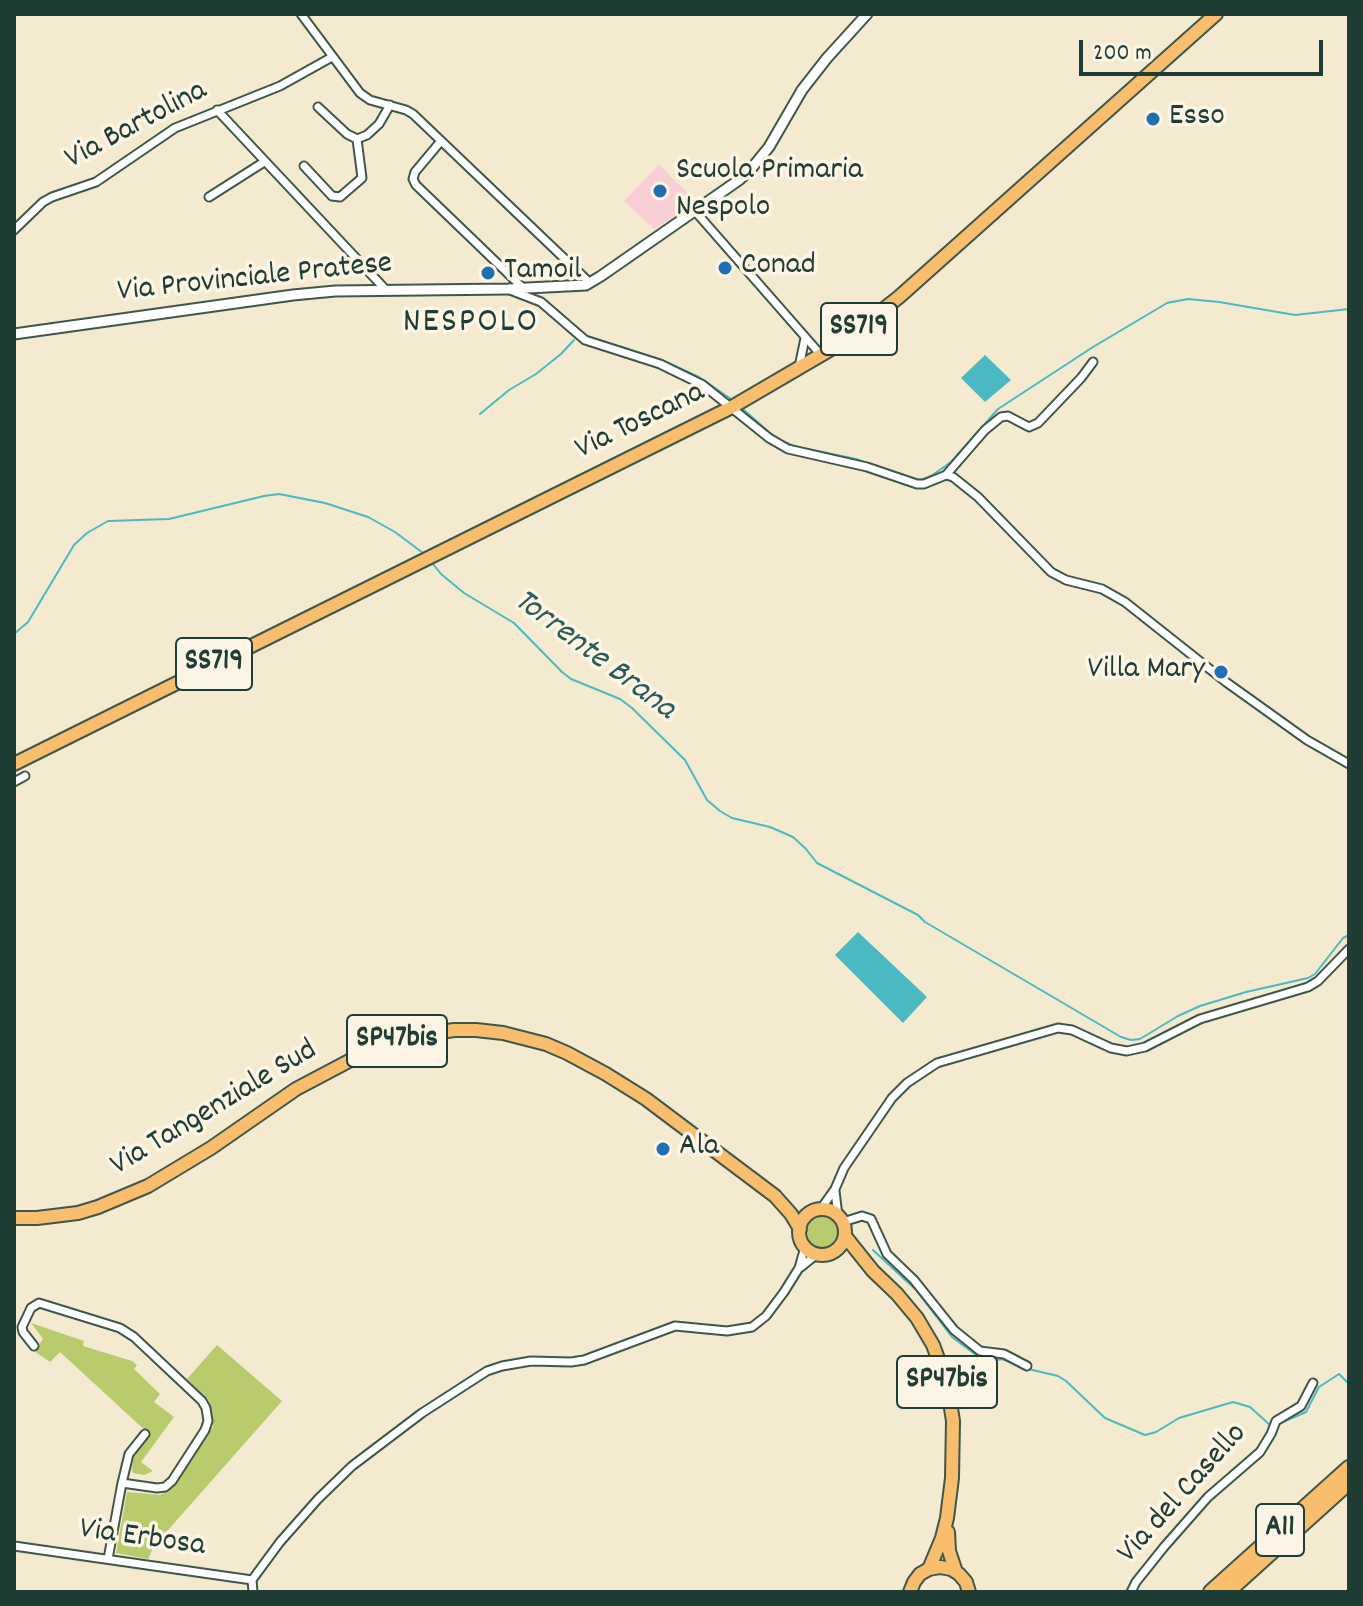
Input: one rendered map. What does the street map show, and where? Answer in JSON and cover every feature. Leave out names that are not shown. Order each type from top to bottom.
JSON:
[{"type":"highway","name":"A11","points":[[1211,1592],[1349,1468]]},
{"type":"highway","name":"A11","points":[[1227,1592],[1349,1482]]},
{"type":"main road","name":"Via Toscana","points":[[14,764],[732,407],[799,369],[848,338],[892,303],[1216,14]]},
{"type":"main road","name":"Via Tangenziale Sud","points":[[14,1218],[78,1213],[123,1197],[177,1169],[296,1089],[341,1064],[405,1039],[454,1030],[524,1037],[546,1044],[579,1059],[646,1099],[775,1196],[791,1214],[800,1229],[801,1240],[811,1250]]},
{"type":"main road","name":"Via Tangenziale Sud","points":[[775,1196],[799,1207],[830,1211],[841,1219]]},
{"type":"main road","points":[[800,1229],[805,1218],[818,1210]]},
{"type":"main road","points":[[811,1250],[825,1255],[841,1245],[845,1236],[841,1219]]},
{"type":"main road","name":"SP47bis","points":[[845,1236],[917,1318],[933,1345],[947,1383],[953,1421],[947,1518],[949,1551],[956,1572]]},
{"type":"main road","name":"SP47bis","points":[[833,1252],[873,1271]]},
{"type":"main road","name":"SP47bis","points":[[929,1569],[947,1518]]},
{"type":"main road","points":[[908,1590],[920,1574],[929,1569],[946,1567],[956,1572],[971,1590]]},
{"type":"street","points":[[301,14],[360,93],[370,100],[410,112],[590,283]]},
{"type":"street","name":"Via Provinciale Pratese","points":[[14,334],[335,291],[575,287],[590,283],[739,180],[758,161],[802,90],[867,14]]},
{"type":"street","name":"Via Bartolina","points":[[14,230],[43,202],[96,182],[175,128],[280,86],[332,57]]},
{"type":"street","points":[[318,107],[347,134],[357,139],[379,124],[390,105]]},
{"type":"street","points":[[217,110],[385,289]]},
{"type":"street","points":[[304,166],[327,192],[340,197],[362,178],[357,139]]},
{"type":"street","points":[[441,141],[415,172],[413,179],[416,185],[523,288]]},
{"type":"street","points":[[209,197],[264,162]]},
{"type":"street","points":[[694,210],[821,355]]},
{"type":"street","points":[[508,289],[541,302],[585,340],[675,370],[710,390],[769,438],[788,449],[867,467],[917,484],[946,475],[985,430],[1001,417],[1008,416],[1029,427],[1038,423],[1093,362]]},
{"type":"street","points":[[799,369],[805,338]]},
{"type":"street","points":[[946,475],[958,480],[978,497],[1051,572],[1066,580],[1102,589],[1125,602],[1226,682],[1307,740],[1349,764]]},
{"type":"street","points":[[14,782],[25,776]]},
{"type":"street","points":[[818,1210],[835,1189],[844,1168],[892,1098],[907,1083],[937,1063],[1058,1028],[1072,1030],[1111,1048],[1127,1051],[1145,1047],[1200,1019],[1303,990],[1313,985],[1349,949]]},
{"type":"street","points":[[835,1189],[841,1219],[862,1216],[871,1219],[887,1254],[914,1280],[954,1330],[980,1351],[1004,1354],[1027,1366]]},
{"type":"street","points":[[253,1592],[252,1580],[280,1542],[352,1466],[422,1413],[487,1371],[531,1361],[584,1360],[675,1326],[727,1331],[752,1327],[772,1308],[811,1250]]},
{"type":"street","points":[[799,1268],[811,1250]]},
{"type":"street","points":[[34,1346],[22,1327],[31,1308],[39,1303],[120,1328],[134,1337],[204,1404],[207,1425],[172,1481],[165,1487],[157,1488],[122,1483]]},
{"type":"street","name":"Via del Casello","points":[[1131,1592],[1164,1547],[1208,1497],[1258,1454],[1274,1426],[1301,1406],[1313,1383]]},
{"type":"street","points":[[108,1559],[129,1454],[145,1434]]},
{"type":"street","name":"Via Erbosa","points":[[14,1546],[252,1580]]},
{"type":"shaded area","name":"Scuola Primaria Nespolo","points":[[659,165],[697,202],[654,229],[624,201]]},
{"type":"green space","points":[[823,1216],[835,1220],[839,1232],[835,1244],[823,1248],[811,1244],[807,1232],[811,1220]]},
{"type":"green space","points":[[31,1323],[84,1341],[83,1346],[137,1365],[134,1369],[160,1394],[154,1402],[174,1417],[141,1462],[153,1471],[144,1475],[132,1471],[133,1456],[149,1434],[60,1352],[50,1362],[34,1351],[43,1339]]},
{"type":"green space","points":[[217,1345],[282,1401],[154,1546],[148,1559],[116,1553],[127,1492],[160,1495],[172,1488],[213,1427],[209,1401],[187,1379]]},
{"type":"water","points":[[985,355],[1011,380],[985,402],[961,378]]},
{"type":"water","points":[[858,932],[927,997],[903,1023],[835,955]]},
{"type":"waterway","points":[[905,476],[920,480],[931,476],[951,462],[998,409],[1167,303],[1188,299],[1295,315],[1349,309]]},
{"type":"waterway","points":[[587,336],[662,360],[699,377],[731,399]]},
{"type":"waterway","points":[[480,414],[509,390],[536,374],[574,340]]},
{"type":"waterway","points":[[744,410],[777,439],[794,446],[856,459],[899,474]]},
{"type":"waterway","name":"Torrente Brana","points":[[14,634],[28,622],[74,545],[108,521],[169,519],[279,494],[325,503],[368,517],[423,553]]},
{"type":"waterway","name":"Torrente Brana","points":[[433,564],[464,593],[514,623],[571,679],[620,699],[632,708],[685,760],[707,800],[720,811],[732,818],[770,827],[793,837],[817,863],[918,915],[1121,1037],[1140,1039],[1200,1006],[1308,978],[1349,935]]},
{"type":"waterway","points":[[873,1250],[916,1290],[952,1337],[984,1361],[1002,1359],[1018,1365]]},
{"type":"waterway","points":[[1024,1368],[1058,1376],[1105,1418],[1145,1435],[1179,1418],[1233,1402],[1250,1407],[1270,1425]]},
{"type":"waterway","points":[[1276,1425],[1306,1412],[1319,1387],[1339,1374],[1349,1384]]},
{"type":"place","name":"Esso","points":[[1153,119]]},
{"type":"place","name":"Scuola Primaria Nespolo","points":[[660,191]]},
{"type":"place","name":"Conad","points":[[725,268]]},
{"type":"place","name":"Tamoil","points":[[488,273]]},
{"type":"place","name":"Villa Mary","points":[[1221,672]]},
{"type":"place","name":"Ala","points":[[663,1149]]},
{"type":"district","name":"NESPOLO","points":[[471,325]]}]
